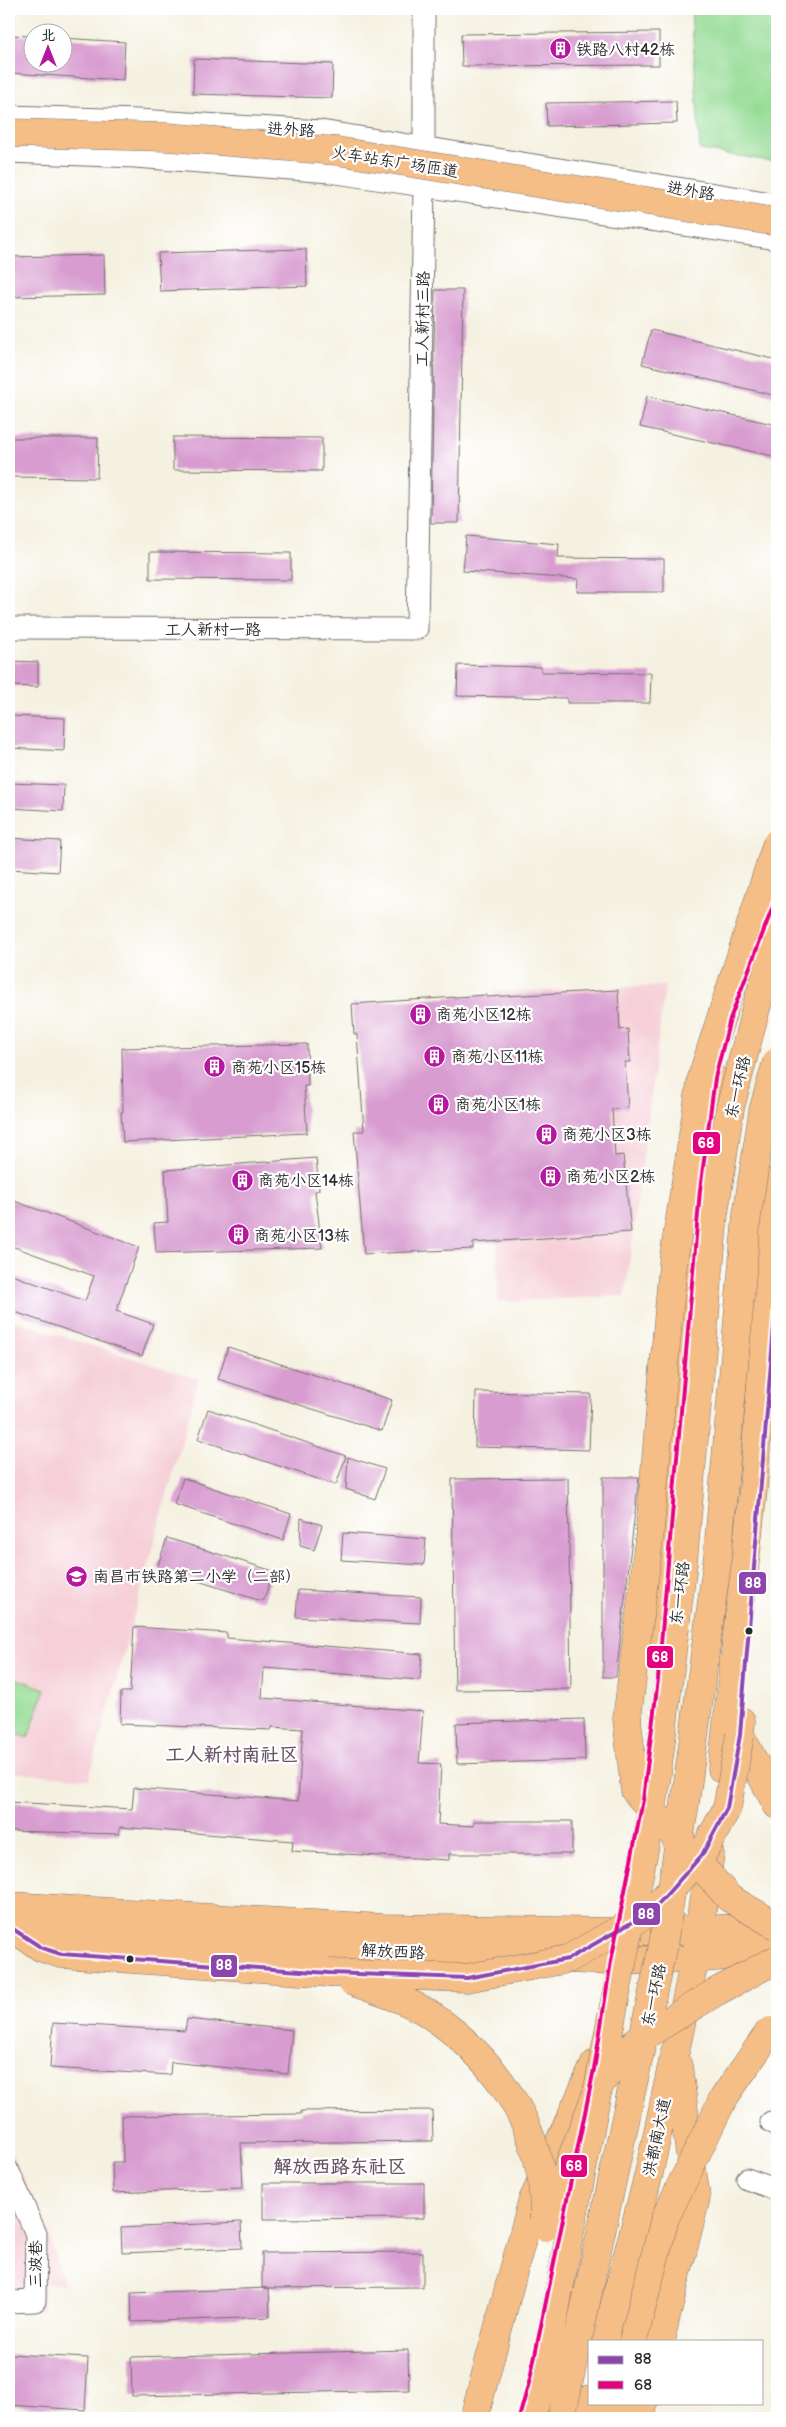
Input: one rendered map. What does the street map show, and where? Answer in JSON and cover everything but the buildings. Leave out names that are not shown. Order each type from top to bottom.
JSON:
[{"type":"main road","name":"火车站东广场匝道","points":[[9,133],[167,137],[338,151],[777,222]]},
{"type":"main road","points":[[777,843],[702,1077],[674,1263],[649,1538],[627,1719],[635,1791],[729,1898],[777,1926]]},
{"type":"main road","points":[[519,2418],[530,2379],[595,2064],[611,1961],[643,1800],[658,1679],[700,1190],[715,1078],[730,1019],[777,896]]},
{"type":"main road","name":"东一环路","points":[[531,2418],[541,2383],[654,1798],[683,1563],[714,1214],[730,1108],[759,997],[777,944]]},
{"type":"main road","name":"东一环路","points":[[561,2418],[663,1945],[685,1803],[717,1563],[747,1215],[763,1111],[777,1062]]},
{"type":"main road","name":"洪都南大道","points":[[605,2340],[649,2173],[695,1959],[725,1749],[754,1490],[773,1209],[777,1180]]},
{"type":"main road","points":[[10,1921],[42,1948],[61,1954],[329,1973],[467,1978],[568,1959],[652,1912],[702,1854],[727,1808],[740,1735],[777,1291]]},
{"type":"main road","points":[[740,1735],[777,1805]]},
{"type":"main road","name":"解放西路","points":[[10,1921],[617,1932],[699,1931],[777,1926]]},
{"type":"main road","name":"解放西路","points":[[10,1921],[330,1948],[611,1961],[695,1959],[777,1951]]},
{"type":"main road","points":[[493,2418],[545,2227],[601,2082],[636,2041],[716,1992],[777,1959]]},
{"type":"main road","points":[[329,1973],[380,1992],[427,2013],[468,2043],[502,2082],[527,2127],[541,2176],[545,2227]]},
{"type":"main road","points":[[633,2340],[665,2218],[723,2099],[770,2031],[777,2025]]},
{"type":"main road","points":[[660,2340],[696,2198],[676,2047]]},
{"type":"main road","points":[[474,2418],[532,2202],[595,2064]]},
{"type":"main road","points":[[585,2418],[589,2404]]},
{"type":"main road","points":[[612,2418],[617,2404]]},
{"type":"main road","points":[[640,2418],[644,2404]]},
{"type":"street","name":"工人新村三路","points":[[417,629],[424,186],[424,9]]},
{"type":"street","name":"进外路","points":[[9,116],[138,120],[321,131],[777,204]]},
{"type":"street","points":[[9,152],[135,157],[330,172],[777,239]]},
{"type":"street","name":"工人新村一路","points":[[9,628],[417,629]]},
{"type":"street","name":"三波巷","points":[[9,2172],[36,2234],[35,2301],[9,2302]]},
{"type":"street","points":[[748,2180],[777,2190]]},
{"type":"shaded area","points":[[665,986],[625,1296],[498,1302],[495,992]]},
{"type":"shaded area","name":"南昌市铁路第二小学（二部）","points":[[10,1320],[199,1379],[89,1779],[9,1772]]},
{"type":"shaded area","points":[[9,2148],[48,2230],[63,2284],[44,2284],[42,2310],[9,2308]]},
{"type":"green space","points":[[691,9],[777,9],[777,162],[700,150]]},
{"type":"green space","points":[[9,1676],[45,1689],[28,1738],[9,1731]]},
{"type":"transit line","name":"68","points":[[519,2418],[530,2379],[595,2064],[611,1961],[643,1800],[658,1679],[700,1190],[715,1078],[730,1019],[777,896]]},
{"type":"transit line","name":"88","points":[[13,1929],[42,1948],[61,1954],[329,1973],[467,1978],[568,1959],[652,1911],[702,1855],[727,1808],[740,1735],[777,1291]]},
{"type":"place","name":"铁路八村42栋","points":[[560,49]]},
{"type":"place","name":"商苑小区12栋","points":[[420,1014]]},
{"type":"place","name":"商苑小区11栋","points":[[435,1056]]},
{"type":"place","name":"商苑小区15栋","points":[[215,1067]]},
{"type":"place","name":"商苑小区1栋","points":[[439,1104]]},
{"type":"place","name":"商苑小区3栋","points":[[546,1134]]},
{"type":"place","name":"商苑小区2栋","points":[[550,1176]]},
{"type":"place","name":"商苑小区14栋","points":[[242,1180]]},
{"type":"place","name":"商苑小区13栋","points":[[238,1235]]},
{"type":"place","name":"南昌市铁路第二小学（二部）","points":[[77,1576]]},
{"type":"district","name":"工人新村南社区","points":[[232,1754]]},
{"type":"district","name":"解放西路东社区","points":[[340,2166]]}]
